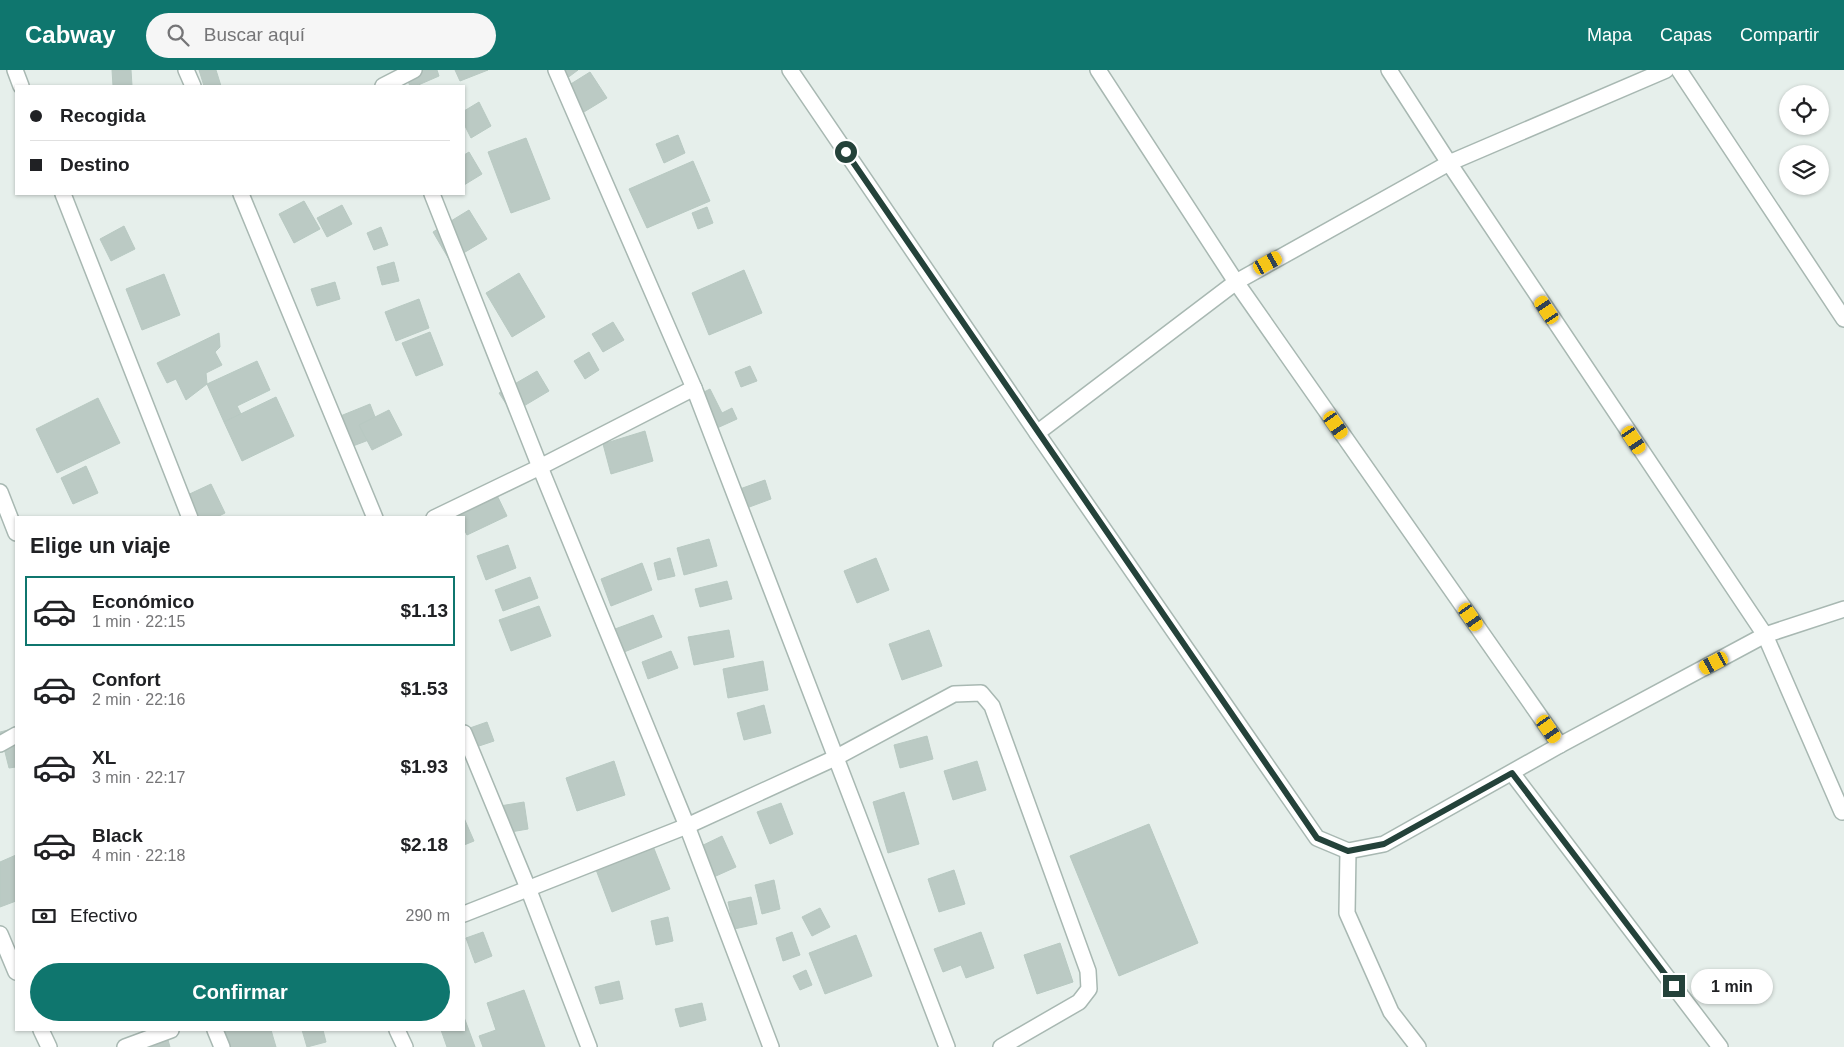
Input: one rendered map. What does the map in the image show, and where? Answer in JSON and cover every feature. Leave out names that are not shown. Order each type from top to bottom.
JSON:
[{"type":"street","points":[[15,70],[21,85]]},
{"type":"street","points":[[186,70],[193,85]]},
{"type":"street","points":[[387,85],[414,70]]},
{"type":"street","points":[[556,70],[694,388],[947,1047]]},
{"type":"street","points":[[790,70],[1037,433],[1317,838],[1348,851],[1384,844],[1560,745],[1765,635],[1844,609]]},
{"type":"street","points":[[1098,70],[1236,282],[1560,745]]},
{"type":"street","points":[[1389,70],[1449,163],[1765,635],[1842,812]]},
{"type":"street","points":[[1037,433],[1236,282],[1449,163],[1666,70]]},
{"type":"street","points":[[1679,70],[1844,319]]},
{"type":"street","points":[[63,195],[189,516]]},
{"type":"street","points":[[241,195],[374,516]]},
{"type":"street","points":[[432,195],[540,467],[687,826],[772,1047]]},
{"type":"street","points":[[438,516],[540,467],[694,388]]},
{"type":"street","points":[[0,492],[15,530]]},
{"type":"street","points":[[465,914],[687,826],[835,758],[954,694],[981,693],[992,706],[1088,970],[1089,989],[1079,1002],[1001,1047]]},
{"type":"street","points":[[465,735],[528,888],[588,1047]]},
{"type":"street","points":[[0,744],[15,736]]},
{"type":"street","points":[[1512,773],[1720,1047]]},
{"type":"street","points":[[1348,851],[1348,913],[1391,1012],[1418,1047]]},
{"type":"street","points":[[0,934],[15,970]]},
{"type":"street","points":[[41,1031],[49,1047]]},
{"type":"street","points":[[125,1047],[168,1031]]},
{"type":"street","points":[[216,1031],[222,1047]]},
{"type":"street","points":[[398,1031],[405,1047]]},
{"type":"building","points":[[112,70],[131,70],[132,85],[113,85]]},
{"type":"building","points":[[199,70],[216,70],[221,85],[204,85]]},
{"type":"building","points":[[403,70],[437,70],[439,76],[418,85],[410,85]]},
{"type":"building","points":[[455,70],[488,70],[460,81]]},
{"type":"building","points":[[560,70],[578,70],[566,79]]},
{"type":"building","points":[[590,72],[607,98],[574,118],[558,92]]},
{"type":"building","points":[[479,102],[491,126],[471,138],[465,126],[465,110]]},
{"type":"building","points":[[678,135],[685,153],[664,163],[656,144]]},
{"type":"building","points":[[526,138],[550,199],[511,213],[488,152]]},
{"type":"building","points":[[469,152],[482,174],[465,184],[465,154]]},
{"type":"building","points":[[693,161],[710,201],[647,228],[629,189]]},
{"type":"building","points":[[304,201],[320,229],[294,243],[279,214]]},
{"type":"building","points":[[342,205],[352,224],[327,237],[317,218]]},
{"type":"building","points":[[707,207],[713,223],[698,229],[692,213]]},
{"type":"building","points":[[469,210],[487,239],[450,261],[433,232]]},
{"type":"building","points":[[124,226],[135,249],[111,261],[100,239]]},
{"type":"building","points":[[381,227],[388,245],[374,250],[367,233]]},
{"type":"building","points":[[394,262],[399,281],[382,285],[377,267]]},
{"type":"building","points":[[744,270],[762,313],[709,335],[692,293]]},
{"type":"building","points":[[519,273],[545,317],[512,337],[486,293]]},
{"type":"building","points":[[164,274],[180,315],[142,330],[126,289]]},
{"type":"building","points":[[335,282],[340,299],[317,306],[311,289]]},
{"type":"building","points":[[419,299],[429,328],[396,341],[385,312]]},
{"type":"building","points":[[613,322],[624,340],[603,352],[592,334]]},
{"type":"building","points":[[430,332],[443,365],[416,376],[402,343]]},
{"type":"building","points":[[219,333],[220,347],[215,352],[222,365],[206,373],[207,384],[186,400],[176,379],[167,383],[157,363]]},
{"type":"building","points":[[589,352],[599,370],[585,379],[574,361]]},
{"type":"building","points":[[257,361],[270,390],[237,406],[241,414],[224,422],[207,384]]},
{"type":"building","points":[[750,366],[757,381],[741,387],[735,372]]},
{"type":"building","points":[[537,371],[549,391],[512,413],[499,393]]},
{"type":"building","points":[[710,389],[722,413],[732,408],[737,419],[706,433],[690,399]]},
{"type":"building","points":[[276,397],[294,436],[242,461],[224,422]]},
{"type":"building","points":[[98,398],[120,443],[57,473],[36,429]]},
{"type":"building","points":[[370,404],[382,435],[345,449],[333,419]]},
{"type":"building","points":[[389,410],[402,435],[372,450],[359,425]]},
{"type":"building","points":[[645,431],[653,461],[611,474],[603,444]]},
{"type":"building","points":[[86,466],[98,493],[73,504],[61,478]]},
{"type":"building","points":[[765,480],[771,499],[744,509],[737,490]]},
{"type":"building","points":[[211,484],[225,513],[219,516],[189,516],[181,498]]},
{"type":"building","points":[[493,487],[507,516],[467,535],[465,531],[465,516],[457,516],[453,507]]},
{"type":"building","points":[[709,539],[717,566],[684,575],[677,548]]},
{"type":"building","points":[[508,545],[516,568],[486,580],[477,556]]},
{"type":"building","points":[[670,558],[675,576],[658,580],[654,563]]},
{"type":"building","points":[[876,558],[889,590],[857,603],[844,571]]},
{"type":"building","points":[[642,563],[652,590],[611,606],[601,579]]},
{"type":"building","points":[[530,577],[538,598],[503,611],[495,590]]},
{"type":"building","points":[[727,581],[732,599],[700,607],[695,589]]},
{"type":"building","points":[[539,606],[551,636],[511,651],[499,620]]},
{"type":"building","points":[[653,615],[662,637],[624,652],[615,629]]},
{"type":"building","points":[[729,630],[734,657],[694,665],[688,637]]},
{"type":"building","points":[[929,630],[942,666],[902,680],[889,644]]},
{"type":"building","points":[[671,651],[678,668],[648,679],[642,662]]},
{"type":"building","points":[[763,661],[768,690],[728,698],[723,669]]},
{"type":"building","points":[[764,705],[771,733],[744,740],[737,713]]},
{"type":"building","points":[[487,722],[494,741],[473,748],[467,729]]},
{"type":"building","points":[[15,728],[15,767],[9,768],[0,732]]},
{"type":"building","points":[[927,736],[933,759],[900,768],[894,745]]},
{"type":"building","points":[[614,761],[625,795],[577,811],[566,778]]},
{"type":"building","points":[[977,761],[986,790],[953,800],[944,771]]},
{"type":"building","points":[[904,792],[919,844],[888,853],[873,802]]},
{"type":"building","points":[[524,802],[528,829],[499,834],[494,807]]},
{"type":"building","points":[[781,803],[793,834],[770,844],[757,812]]},
{"type":"building","points":[[465,820],[474,841],[465,845]]},
{"type":"building","points":[[1149,824],[1198,943],[1119,976],[1070,856]]},
{"type":"building","points":[[649,836],[670,889],[612,912],[592,859]]},
{"type":"building","points":[[722,836],[736,867],[707,880],[693,850]]},
{"type":"building","points":[[15,855],[15,901],[0,907],[0,862]]},
{"type":"building","points":[[954,870],[965,904],[939,912],[928,879]]},
{"type":"building","points":[[774,880],[780,909],[762,914],[755,885]]},
{"type":"building","points":[[751,897],[757,924],[734,929],[728,902]]},
{"type":"building","points":[[820,908],[830,927],[812,936],[802,917]]},
{"type":"building","points":[[668,917],[673,941],[656,945],[651,921]]},
{"type":"building","points":[[483,932],[492,956],[475,963],[466,938]]},
{"type":"building","points":[[792,932],[800,955],[783,961],[776,938]]},
{"type":"building","points":[[981,932],[994,968],[966,978],[961,965],[943,972],[934,949]]},
{"type":"building","points":[[856,935],[872,976],[825,994],[809,953]]},
{"type":"building","points":[[1060,943],[1073,982],[1037,994],[1024,955]]},
{"type":"building","points":[[806,970],[812,985],[800,990],[793,976]]},
{"type":"building","points":[[619,981],[623,999],[600,1004],[595,987]]},
{"type":"building","points":[[524,990],[545,1047],[483,1047],[479,1036],[496,1030],[487,1003]]},
{"type":"building","points":[[702,1003],[706,1020],[680,1027],[675,1009]]},
{"type":"building","points":[[465,1020],[475,1047],[447,1047],[441,1031],[465,1031]]},
{"type":"building","points":[[216,1031],[271,1031],[276,1047],[221,1047]]},
{"type":"building","points":[[302,1031],[323,1031],[326,1042],[307,1047]]},
{"type":"building","points":[[166,1033],[170,1047],[139,1047]]},
{"type":"route","points":[[846,152],[1037,433],[1317,838],[1348,851],[1384,844],[1512,773],[1674,986]]}]
